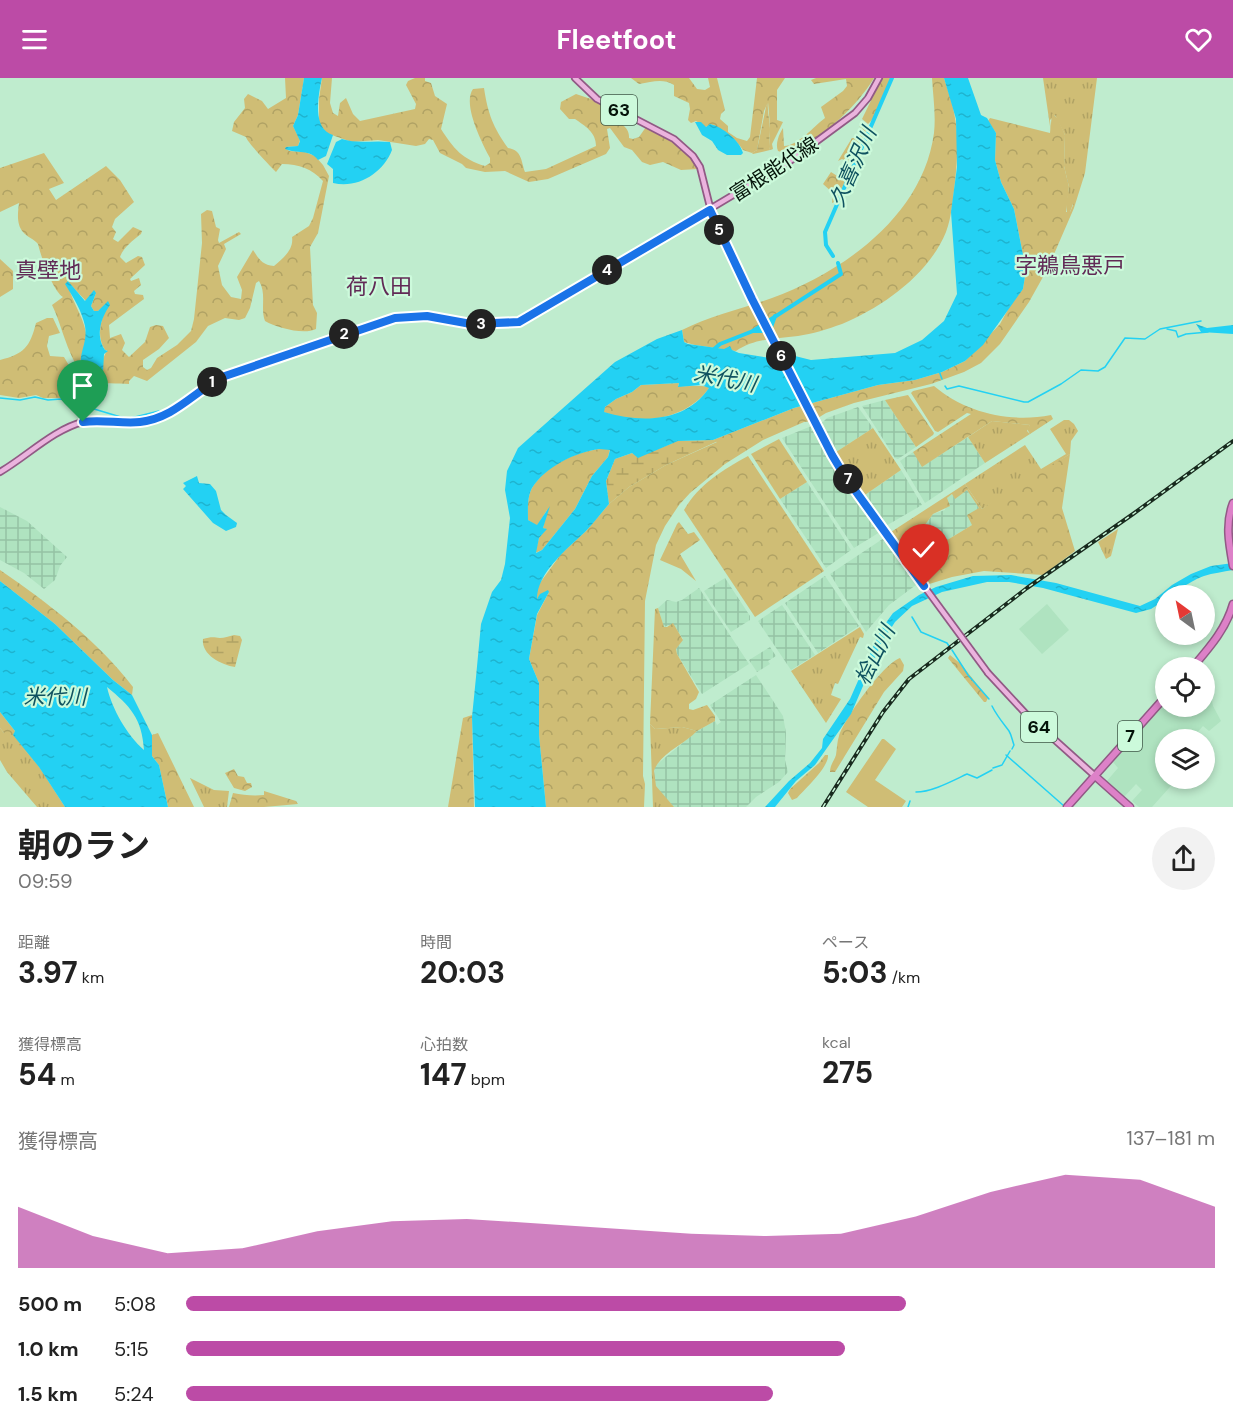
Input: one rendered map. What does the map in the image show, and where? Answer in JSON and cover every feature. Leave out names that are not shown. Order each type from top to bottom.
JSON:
[{"type":"highway","points":[[1232,506],[1228,536],[1233,563]]},
{"type":"highway","points":[[1201,657],[1215,641],[1233,604]]},
{"type":"highway","name":"7","points":[[1067,807],[1155,708]]},
{"type":"highway","points":[[1095,776],[1130,807]]},
{"type":"main road","name":"63","points":[[575,78],[597,99],[668,135],[685,147],[700,167],[710,210]]},
{"type":"main road","name":"富根能代線","points":[[0,472],[58,433],[77,424],[98,420],[132,423],[160,417],[177,410],[209,384],[222,377],[395,318],[427,316],[488,325],[524,320],[790,161],[855,113],[868,98],[879,78]]},
{"type":"main road","name":"64","points":[[710,210],[754,303],[844,475],[988,673],[1026,714],[1095,776]]},
{"type":"shaded area","points":[[885,400],[916,447],[898,459],[895,458],[862,406]]},
{"type":"shaded area","points":[[858,407],[873,428],[836,452],[821,424],[827,418]]},
{"type":"shaded area","points":[[814,425],[828,451],[881,529],[880,532],[854,548],[782,438]]},
{"type":"shaded area","points":[[968,437],[985,463],[925,503],[900,461],[913,452],[923,466]]},
{"type":"shaded area","points":[[901,470],[922,505],[884,527],[862,497]]},
{"type":"shaded area","points":[[807,482],[851,550],[826,568],[780,499]]},
{"type":"shaded area","points":[[967,490],[979,508],[972,525],[934,548],[922,529],[933,514],[945,510],[947,498],[952,494],[955,498]]},
{"type":"shaded area","points":[[0,507],[27,521],[67,557],[60,566],[55,580],[44,589],[24,573],[0,560]]},
{"type":"shaded area","points":[[884,538],[888,539],[920,582],[889,605],[866,632],[830,574]]},
{"type":"shaded area","points":[[825,576],[859,626],[818,653],[785,603]]},
{"type":"shaded area","points":[[725,578],[750,616],[750,620],[731,632],[704,591]]},
{"type":"shaded area","points":[[699,588],[749,664],[702,694],[677,654],[676,649],[683,639],[673,624],[664,627],[658,608],[667,600],[676,602],[682,600]]},
{"type":"shaded area","points":[[1047,604],[1069,630],[1042,654],[1019,629]]},
{"type":"shaded area","points":[[782,605],[815,655],[791,670],[758,621]]},
{"type":"shaded area","points":[[770,647],[776,656],[768,661],[770,664],[757,672],[749,660]]},
{"type":"shaded area","points":[[756,675],[783,716],[786,733],[785,760],[788,772],[779,782],[756,797],[746,807],[674,807],[654,783],[655,766],[697,731],[715,721],[717,725],[721,722],[710,705]]},
{"type":"shaded area","points":[[1215,710],[1221,721],[1211,729],[1203,726],[1200,729],[1155,729],[1155,789],[1168,789],[1152,807],[1139,807],[1132,801],[1142,790],[1136,784],[1124,797],[1106,782],[1118,768],[1113,762],[1155,714],[1155,717],[1215,717]]},
{"type":"green space","points":[[285,78],[304,78],[298,115],[293,126],[300,140],[298,146],[286,147],[289,151],[305,152],[315,156],[329,176],[318,233],[310,247],[313,305],[317,313],[316,329],[311,331],[290,330],[265,321],[263,291],[259,281],[256,283],[245,318],[239,320],[225,318],[208,326],[196,342],[147,381],[134,376],[129,384],[91,380],[78,368],[73,358],[52,305],[63,297],[51,281],[38,244],[25,234],[19,225],[19,203],[0,212],[0,168],[44,153],[64,183],[49,189],[56,200],[106,166],[120,180],[134,202],[115,219],[112,227],[116,232],[113,239],[118,242],[133,227],[142,231],[126,247],[120,257],[126,263],[138,256],[142,257],[145,265],[130,279],[131,281],[139,278],[141,285],[134,291],[135,294],[143,295],[144,299],[109,325],[110,338],[121,334],[125,343],[122,350],[129,357],[145,342],[150,327],[163,326],[169,338],[159,349],[143,360],[143,367],[147,370],[157,358],[177,345],[191,331],[202,243],[201,214],[207,210],[212,211],[216,227],[220,229],[219,243],[239,232],[241,234],[224,244],[226,249],[218,266],[222,285],[231,297],[241,299],[242,290],[237,277],[253,250],[264,263],[274,266],[290,250],[292,237],[309,226],[323,181],[310,170],[294,165],[282,164],[276,172],[246,137],[232,131],[234,122],[245,108],[244,99],[248,94],[262,101],[268,109],[286,98]],"holes":[[[68,282],[86,301],[96,293],[91,306],[94,311],[102,308],[104,314],[100,332],[101,341],[107,350],[102,361],[103,372],[81,367],[86,333]]]},
{"type":"green space","points":[[322,78],[332,78],[330,103],[333,113],[338,116],[340,103],[346,98],[353,114],[360,121],[415,109],[416,104],[406,85],[408,81],[415,78],[425,78],[425,81],[431,83],[435,96],[447,104],[441,129],[464,156],[485,166],[490,163],[490,158],[474,124],[470,104],[473,89],[484,88],[489,113],[495,127],[508,148],[516,151],[522,160],[525,172],[546,169],[596,146],[596,141],[589,130],[575,119],[569,119],[560,109],[561,102],[576,94],[598,102],[610,110],[610,115],[628,130],[629,138],[639,137],[646,127],[670,139],[688,154],[698,169],[681,170],[663,162],[650,165],[642,162],[632,150],[624,147],[610,128],[607,129],[610,148],[606,154],[548,179],[529,182],[505,171],[485,172],[466,168],[440,153],[433,140],[429,139],[425,144],[416,146],[378,140],[352,142],[326,133],[319,123]]},
{"type":"green space","points":[[631,78],[689,78],[697,89],[705,90],[710,87],[708,78],[717,78],[725,110],[720,119],[728,126],[728,132],[747,141],[750,137],[757,78],[785,78],[777,90],[777,120],[783,122],[772,144],[773,149],[770,150],[769,147],[768,102],[764,111],[757,150],[752,153],[743,150],[733,138],[715,126],[710,124],[706,127],[696,121],[691,123],[688,120],[689,103],[674,96],[674,85],[661,81],[639,84]]},
{"type":"green space","points":[[816,78],[874,78],[850,109],[800,151],[793,150],[784,153],[778,151],[778,139],[783,128],[784,146],[795,143],[825,118],[821,107],[847,86],[846,79],[814,84],[811,80]]},
{"type":"green space","points":[[882,78],[890,78],[890,81],[873,119],[868,124],[862,119]]},
{"type":"green space","points":[[932,78],[944,78],[952,103],[957,134],[956,166],[952,207],[946,232],[928,262],[916,275],[888,298],[858,317],[820,331],[758,341],[736,351],[684,342],[682,330],[772,298],[827,272],[852,256],[897,214],[914,190],[927,163],[935,126]]},
{"type":"green space","points":[[1043,78],[1097,78],[1085,173],[1074,208],[1073,204],[1070,212],[1067,213],[1069,187],[1064,166],[1065,135],[1055,115],[1050,120],[1051,133]]},
{"type":"green space","points":[[767,102],[770,150],[753,154],[757,150]]},
{"type":"green space","points":[[1052,113],[1058,119],[1065,135],[1064,166],[1069,187],[1066,212],[1070,212],[1074,203],[1074,208],[1048,268],[1029,302],[1000,344],[981,363],[964,372],[931,384],[854,403],[763,440],[725,464],[690,493],[665,526],[656,545],[645,601],[644,807],[546,807],[539,735],[539,683],[529,659],[537,615],[549,592],[536,600],[537,587],[561,554],[586,531],[609,504],[629,487],[666,465],[717,442],[713,440],[794,408],[878,385],[915,380],[942,372],[965,361],[1000,324],[1012,302],[1023,289],[1026,270],[1014,209],[1001,182],[995,160],[996,133],[988,121],[990,118],[1050,133]]},
{"type":"green space","points":[[859,126],[867,129],[858,147],[852,146],[847,152],[854,158],[852,164],[842,159],[838,161],[852,138],[859,138],[863,129]]},
{"type":"green space","points":[[831,172],[845,181],[836,201],[832,203],[833,193],[823,184]]},
{"type":"green space","points":[[0,259],[13,271],[13,289],[0,297]]},
{"type":"green space","points":[[53,318],[60,333],[49,336],[47,346],[50,356],[64,357],[74,374],[75,385],[60,398],[43,398],[36,395],[19,398],[0,395],[0,360],[15,355],[25,348],[36,323]]},
{"type":"green space","points":[[679,383],[678,386],[710,387],[693,404],[661,418],[623,418],[603,412],[605,407],[616,399],[641,385]]},
{"type":"green space","points":[[934,386],[960,403],[989,414],[1020,418],[1051,415],[1053,419],[1030,434],[1027,429],[1030,425],[992,421],[922,467],[913,452],[971,414],[967,413],[938,432],[935,431],[911,393]]},
{"type":"green space","points":[[908,395],[934,433],[916,447],[885,400]]},
{"type":"green space","points":[[1064,420],[1069,420],[1078,431],[1071,441],[1070,454],[982,509],[965,484],[1025,445],[1041,469],[1066,454],[1050,429]]},
{"type":"green space","points":[[992,421],[1030,425],[1027,431],[1030,434],[985,463],[968,437]]},
{"type":"green space","points":[[821,424],[836,452],[873,428],[901,470],[862,497],[836,457],[819,425]]},
{"type":"green space","points":[[779,439],[807,482],[780,499],[751,454]]},
{"type":"green space","points":[[678,441],[718,441],[666,465],[629,487],[609,504],[606,481],[615,459],[632,453],[638,457]]},
{"type":"green space","points":[[610,449],[608,457],[592,476],[575,509],[542,550],[535,553],[539,538],[546,529],[543,528],[547,510],[537,526],[528,520],[532,488],[545,473],[561,461],[580,453]]},
{"type":"green space","points":[[1070,454],[1062,508],[1075,551],[1043,575],[984,571],[926,585],[891,536],[891,532],[965,484],[982,509],[1007,491]],"holes":[[[967,490],[979,508],[967,515],[972,525],[934,548],[922,529],[933,514],[950,506],[947,498],[952,494],[955,499]]]},
{"type":"green space","points":[[748,456],[824,571],[755,617],[684,510],[704,485]]},
{"type":"green space","points":[[679,522],[688,534],[694,532],[700,540],[680,554],[696,581],[681,569],[660,560]]},
{"type":"green space","points":[[1118,529],[1111,556],[1106,559],[1098,542]]},
{"type":"green space","points":[[0,570],[54,609],[88,638],[133,687],[132,695],[113,680],[55,624],[0,581]]},
{"type":"green space","points":[[658,608],[664,627],[673,623],[683,640],[676,649],[677,654],[699,692],[696,699],[689,704],[689,709],[693,710],[707,705],[715,716],[715,721],[697,731],[682,727],[655,729],[650,724],[655,609]]},
{"type":"green space","points":[[860,627],[864,634],[863,638],[860,637],[838,684],[835,683],[831,695],[841,699],[826,723],[791,671]]},
{"type":"green space","points":[[240,636],[242,640],[235,667],[213,658],[205,650],[203,639]]},
{"type":"green space","points":[[950,655],[961,664],[988,698],[986,702],[948,658]]},
{"type":"green space","points":[[900,658],[904,665],[903,671],[884,692],[835,772],[830,772],[839,736],[849,717],[874,681]]},
{"type":"green space","points":[[0,712],[15,731],[14,735],[38,765],[9,734],[4,733],[0,728]]},
{"type":"green space","points":[[472,715],[474,807],[448,807],[463,718]]},
{"type":"green space","points":[[650,724],[655,729],[682,727],[697,731],[661,759],[654,771],[656,786],[674,807],[653,807]]},
{"type":"green space","points":[[0,728],[4,733],[9,733],[38,765],[65,807],[37,807],[7,772],[0,760]]},
{"type":"green space","points":[[158,733],[194,807],[168,807],[159,765],[152,756],[152,735]]},
{"type":"green space","points":[[882,739],[896,749],[875,780],[906,801],[902,807],[868,807],[846,792]]},
{"type":"green space","points":[[825,755],[828,755],[827,760],[821,772],[797,798],[792,800],[788,793],[790,789]]},
{"type":"green space","points":[[234,769],[238,776],[244,777],[247,783],[251,783],[252,787],[245,791],[234,788],[225,773]]},
{"type":"green space","points":[[190,778],[214,790],[229,791],[227,807],[204,807]]},
{"type":"green space","points":[[264,791],[296,801],[298,804],[229,807],[233,793],[264,795]]},
{"type":"water","points":[[304,78],[322,78],[318,102],[319,119],[326,132],[333,135],[326,156],[318,160],[311,154],[285,149],[298,146],[300,141],[293,126],[298,115]]},
{"type":"water","name":"米代川","points":[[944,78],[968,78],[981,115],[987,118],[996,133],[995,160],[1001,182],[1014,209],[1026,270],[1023,289],[983,345],[965,361],[942,372],[915,380],[878,385],[794,408],[713,440],[678,441],[638,458],[632,453],[615,459],[606,481],[609,504],[588,529],[554,562],[538,589],[537,599],[540,594],[548,590],[549,592],[537,614],[529,659],[539,683],[539,735],[546,807],[475,807],[472,717],[481,624],[492,592],[501,580],[505,564],[510,518],[505,490],[507,471],[518,448],[615,362],[657,339],[682,330],[684,342],[688,344],[724,349],[730,346],[732,350],[739,353],[783,360],[774,356],[791,355],[811,360],[895,353],[922,340],[944,321],[957,294],[951,212],[957,167],[956,119]],"holes":[[[679,383],[678,387],[701,385],[709,388],[699,400],[675,414],[633,418],[604,412],[605,407],[641,385]],[[599,449],[610,450],[608,457],[592,476],[575,509],[542,550],[536,553],[539,538],[547,529],[543,528],[550,506],[537,525],[528,520],[532,488],[553,467],[581,453]]]},
{"type":"water","points":[[695,122],[701,122],[706,127],[710,124],[725,131],[735,139],[743,153],[727,155],[718,150],[712,141],[702,135]]},
{"type":"water","points":[[342,139],[390,142],[392,150],[382,166],[368,177],[352,184],[333,183],[333,169],[327,164],[336,142]]},
{"type":"water","points":[[68,281],[85,301],[94,290],[96,293],[91,306],[94,311],[98,311],[108,301],[110,305],[100,327],[102,344],[108,351],[104,354],[103,372],[98,377],[91,378],[82,366],[85,326],[65,284]]},
{"type":"water","points":[[1196,324],[1207,328],[1233,325],[1233,334],[1201,332]]},
{"type":"water","points":[[197,476],[199,483],[210,484],[216,491],[221,510],[237,523],[236,527],[226,531],[213,523],[183,489],[186,486],[183,483]]},
{"type":"water","points":[[1233,563],[1233,570],[1211,574],[1187,585],[1172,585],[1191,574],[1211,566]]},
{"type":"water","name":"桧山川","points":[[1011,575],[1056,583],[1140,606],[1155,599],[1155,606],[1136,613],[1043,588],[1009,582],[987,582],[942,592],[912,606],[895,622],[881,644],[851,714],[815,765],[796,781],[775,807],[765,807],[822,748],[823,739],[850,699],[880,631],[893,613],[919,595],[936,587],[973,576]]},
{"type":"water","name":"米代川","points":[[0,581],[55,624],[113,680],[132,695],[152,735],[152,756],[159,765],[168,807],[65,807],[39,767],[13,735],[15,731],[0,712]],"holes":[[[107,687],[128,707],[137,721],[141,729],[144,750],[121,721],[112,704]]]},
{"type":"waterway","name":"久喜沢川","points":[[833,256],[826,245],[825,232],[892,78]]},
{"type":"waterway","name":"久喜沢川","points":[[712,351],[720,344],[753,331],[841,274],[838,263]]},
{"type":"waterway","points":[[753,331],[765,331],[771,327],[775,316]]},
{"type":"waterway","points":[[945,386],[947,389],[959,386],[1028,402],[1081,370],[1098,371],[1105,367],[1125,338],[1145,339],[1160,329],[1201,321]]},
{"type":"waterway","points":[[1167,329],[1176,331],[1178,337],[1208,332]]},
{"type":"waterway","points":[[939,371],[942,379]]},
{"type":"waterway","points":[[0,398],[61,399],[124,418],[159,411]]},
{"type":"waterway","points":[[912,617],[921,632],[949,646]]},
{"type":"waterway","points":[[952,650],[968,675],[989,699]]},
{"type":"waterway","points":[[992,706],[1010,733],[1014,745],[1012,749]]},
{"type":"waterway","points":[[993,768],[1002,765],[1010,751]]},
{"type":"waterway","points":[[1006,755],[1064,806]]},
{"type":"waterway","points":[[916,792],[935,788],[967,774],[977,778],[992,770]]},
{"type":"waterway","points":[[908,807],[910,801]]},
{"type":"railway","points":[[823,807],[883,712],[909,679],[1027,588],[1233,441]]},
{"type":"district","name":"字鵜鳥悪戸","points":[[1070,265]]},
{"type":"district","name":"真壁地","points":[[48,270]]},
{"type":"district","name":"荷八田","points":[[379,286]]},
{"type":"route","points":[[83,422],[98,420],[132,423],[151,420],[177,410],[209,384],[222,377],[395,318],[427,316],[488,325],[519,322],[710,210],[736,267],[832,455],[924,586]]}]
